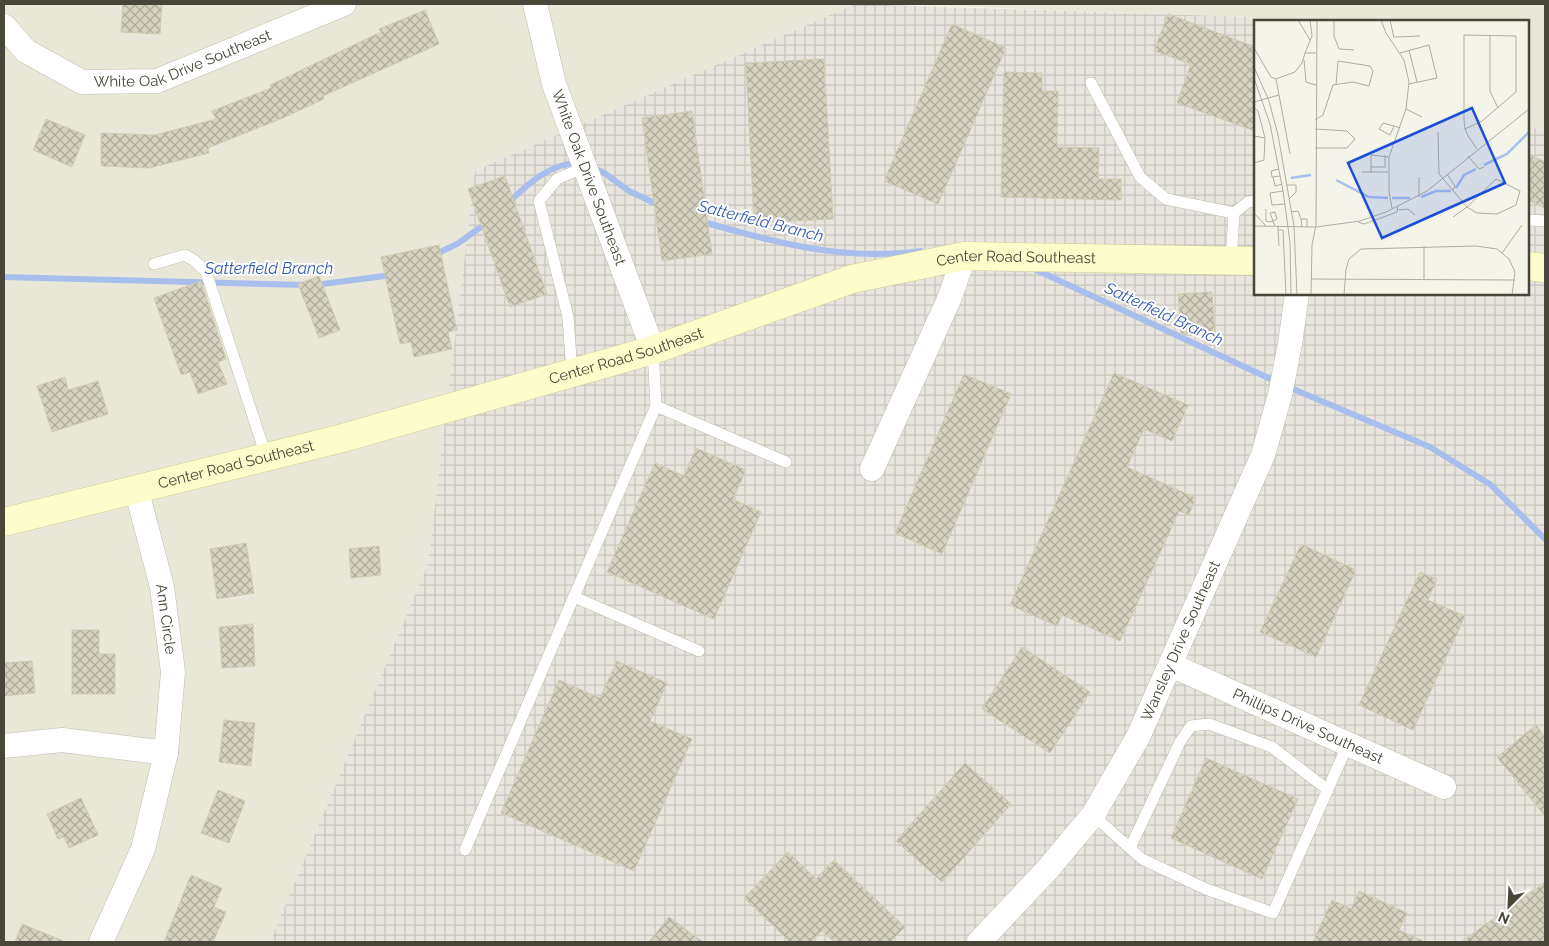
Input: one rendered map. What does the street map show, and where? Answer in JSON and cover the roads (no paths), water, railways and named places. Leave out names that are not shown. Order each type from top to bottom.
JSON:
[{"type":"street","name":"White Oak Drive Southeast","points":[[4,26],[26,51],[82,82],[157,81],[344,4]]},
{"type":"street","name":"White Oak Drive Southeast","points":[[535,4],[554,84],[654,350]]},
{"type":"street","name":"Center Road Southeast","points":[[4,522],[339,438],[654,350],[852,279],[964,256],[1243,261]]},
{"type":"street","points":[[872,469],[950,297],[964,256]]},
{"type":"street","points":[[1529,266],[1545,268]]},
{"type":"street","name":"Wansley Drive Southeast","points":[[979,942],[1047,870],[1093,815],[1138,737],[1263,455],[1280,395],[1297,295]]},
{"type":"street","name":"Ann Circle","points":[[101,942],[143,849],[166,753],[173,672],[162,587],[136,488]]},
{"type":"street","name":"Phillips Drive Southeast","points":[[1171,665],[1444,787]]},
{"type":"street","points":[[4,746],[62,740],[166,753]]},
{"type":"lane","points":[[1091,83],[1140,178],[1166,199],[1234,213],[1248,202],[1254,201]]},
{"type":"lane","points":[[572,373],[568,317],[538,201],[557,180],[585,167]]},
{"type":"lane","points":[[1234,213],[1243,261]]},
{"type":"lane","points":[[1529,220],[1545,222]]},
{"type":"lane","points":[[154,264],[185,255],[195,261],[206,272],[266,456]]},
{"type":"lane","points":[[465,850],[656,406],[654,350]]},
{"type":"lane","points":[[656,406],[786,462]]},
{"type":"lane","points":[[574,597],[698,651]]},
{"type":"lane","points":[[1130,848],[1180,742],[1191,726],[1209,724],[1272,747],[1328,790]]},
{"type":"lane","points":[[1093,815],[1142,859],[1206,889],[1273,913],[1348,744]]},
{"type":"waterway","name":"Satterfield Branch","points":[[508,203],[540,176],[558,167],[579,163]]},
{"type":"waterway","name":"Satterfield Branch","points":[[591,167],[603,172],[629,191],[661,206]]},
{"type":"waterway","name":"Satterfield Branch","points":[[700,221],[782,243],[837,252],[893,254],[921,251]]},
{"type":"waterway","name":"Satterfield Branch","points":[[434,255],[457,244],[488,222]]},
{"type":"waterway","name":"Satterfield Branch","points":[[1032,268],[1277,382]]},
{"type":"waterway","name":"Satterfield Branch","points":[[315,285],[392,275]]},
{"type":"waterway","name":"Satterfield Branch","points":[[4,277],[305,285]]},
{"type":"waterway","name":"Satterfield Branch","points":[[1286,386],[1430,447],[1491,485],[1545,539]]}]
